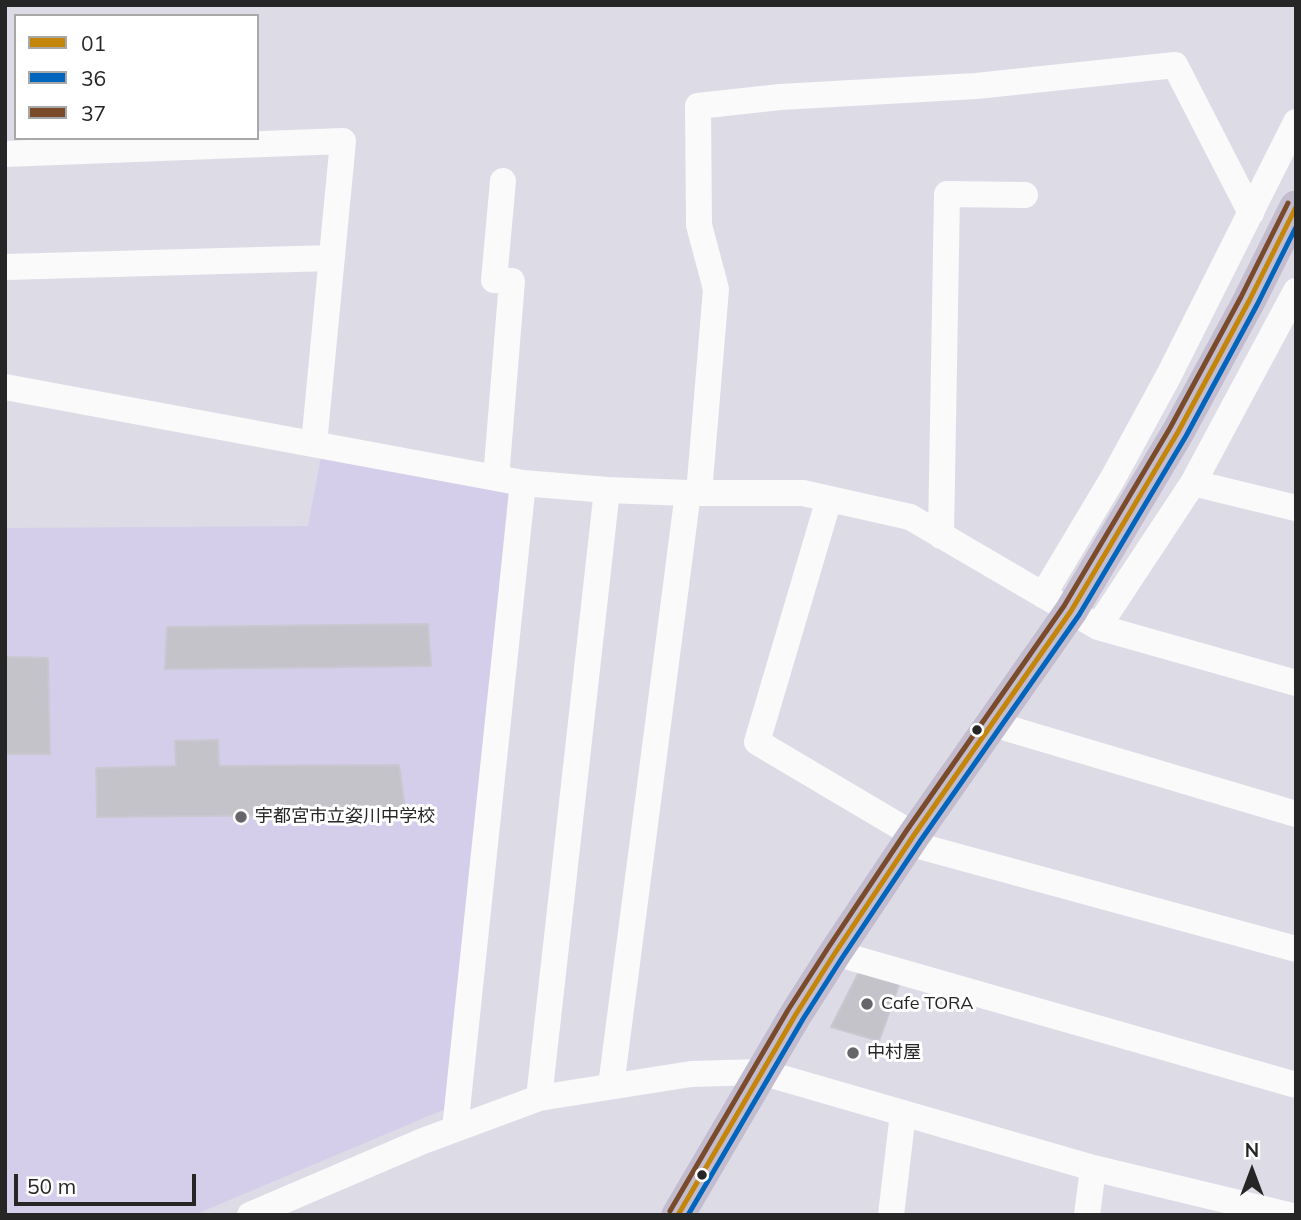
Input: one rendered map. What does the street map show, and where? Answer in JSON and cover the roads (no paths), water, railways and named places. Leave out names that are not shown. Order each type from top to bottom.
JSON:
[{"type":"main road","points":[[678,1215],[761,1072],[835,953],[1070,611],[1178,432],[1250,301],[1296,207]]},
{"type":"street","points":[[611,1086],[694,493],[716,289],[699,225],[698,106],[780,97],[976,86],[1175,65],[1251,213]]},
{"type":"street","points":[[1070,611],[1113,478],[1169,375],[1296,122]]},
{"type":"street","points":[[5,154],[343,141],[314,444]]},
{"type":"street","points":[[496,478],[512,281],[494,280],[503,181]]},
{"type":"street","points":[[942,536],[947,194],[1025,195]]},
{"type":"street","points":[[5,267],[332,258]]},
{"type":"street","points":[[1070,611],[1193,483],[1296,291]]},
{"type":"street","points":[[5,387],[523,483],[607,490],[803,493],[910,517],[1070,611],[1296,683]]},
{"type":"street","points":[[456,1129],[523,483]]},
{"type":"street","points":[[1193,483],[1296,508]]},
{"type":"street","points":[[539,1098],[607,490]]},
{"type":"street","points":[[829,499],[757,742],[911,839],[1296,949]]},
{"type":"street","points":[[993,724],[1296,814]]},
{"type":"street","points":[[835,953],[1296,1086]]},
{"type":"street","points":[[250,1215],[307,1203],[422,1141],[539,1098],[691,1074],[761,1072],[1093,1168],[1290,1215],[1296,1201]]},
{"type":"street","points":[[891,1215],[903,1113]]},
{"type":"street","points":[[1087,1215],[1093,1168]]},
{"type":"place","name":"宇都宮市立姿川中学校","points":[[241,817]]},
{"type":"place","name":"Cafe TORA","points":[[867,1004]]},
{"type":"place","name":"中村屋","points":[[853,1053]]}]
